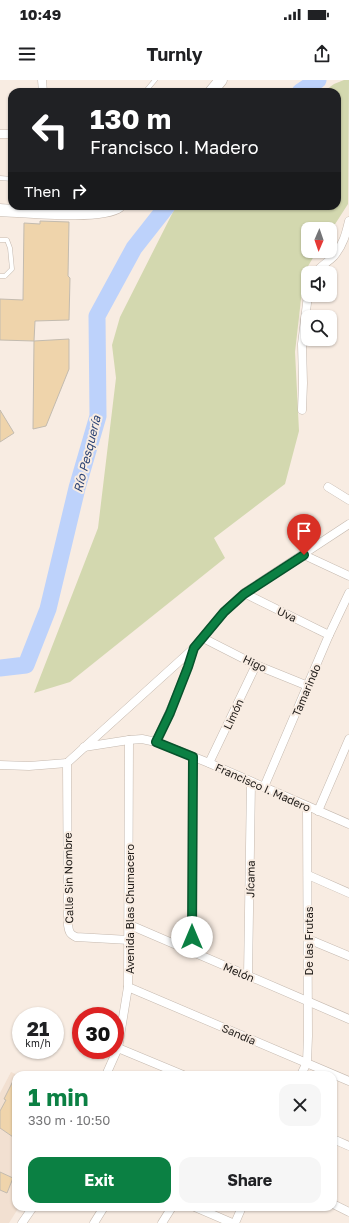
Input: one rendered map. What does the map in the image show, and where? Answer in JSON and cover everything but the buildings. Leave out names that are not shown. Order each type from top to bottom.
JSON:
[{"type":"street","points":[[214,88],[221,80]]},
{"type":"street","points":[[0,210],[89,214],[111,210]]},
{"type":"street","points":[[321,266],[333,257],[339,248],[345,238],[349,221]]},
{"type":"street","points":[[302,410],[302,344],[307,302]]},
{"type":"street","points":[[328,487],[349,500]]},
{"type":"street","points":[[0,765],[29,766],[67,763],[194,648],[224,612],[244,594],[349,524]]},
{"type":"street","points":[[304,555],[349,576]]},
{"type":"street","name":"Tamarindo","points":[[264,787],[329,635],[349,593]]},
{"type":"street","name":"Uva","points":[[244,594],[329,635]]},
{"type":"street","name":"Higo","points":[[203,638],[256,665],[308,686]]},
{"type":"street","points":[[156,742],[170,713],[194,648]]},
{"type":"street","name":"Limón","points":[[209,763],[256,665]]},
{"type":"street","name":"Francisco I. Madero","points":[[83,747],[142,739],[156,742],[209,763],[349,824]]},
{"type":"street","points":[[318,811],[349,739]]},
{"type":"street","name":"Avenida Blas Chumacero","points":[[124,1011],[128,987],[130,926],[129,740]]},
{"type":"street","points":[[192,952],[193,757]]},
{"type":"street","name":"Calle Sin Nombre","points":[[67,763],[69,932],[71,935],[76,936],[129,940]]},
{"type":"street","name":"Jícama","points":[[248,976],[251,782]]},
{"type":"street","name":"De las Frutas","points":[[303,1071],[307,1062],[308,1002],[307,806]]},
{"type":"street","points":[[308,875],[349,893]]},
{"type":"street","name":"Melón","points":[[130,926],[349,1019]]},
{"type":"street","points":[[308,939],[349,956]]},
{"type":"street","name":"Sandía","points":[[128,987],[327,1071]]},
{"type":"street","points":[[124,1050],[173,1071]]},
{"type":"street","name":"Avenida Blas Chumacero","points":[[108,1071],[113,1059]]},
{"type":"street","name":"Sandía","points":[[337,1076],[349,1081]]},
{"type":"street","points":[[337,1141],[349,1146]]},
{"type":"street","points":[[337,1206],[349,1212]]},
{"type":"street","points":[[22,1223],[30,1211]]},
{"type":"street","points":[[94,1223],[102,1211]]},
{"type":"street","points":[[162,1223],[170,1211]]},
{"type":"street","points":[[204,1211],[232,1223]]},
{"type":"street","points":[[235,1223],[240,1211]]},
{"type":"lane","points":[[148,88],[155,80]]},
{"type":"lane","points":[[0,240],[7,240],[10,248],[12,269],[5,276],[0,276]]},
{"type":"shaded area","points":[[12,1072],[12,1211],[16,1211],[9,1223],[0,1223],[0,1093]]},
{"type":"green space","points":[[344,80],[349,80],[348,204],[336,222],[301,222],[301,258],[313,258],[308,266],[301,266],[301,299],[295,352],[299,431],[285,484],[214,538],[225,558],[70,682],[34,693],[98,528],[116,378],[112,345],[120,317],[174,210],[341,210],[341,88],[328,88]]},
{"type":"waterway","name":"Río Pesquería","points":[[306,88],[318,80]]},
{"type":"waterway","name":"Río Pesquería","points":[[0,668],[26,665],[48,609],[77,488],[98,416],[97,316],[134,248],[164,210]]},
{"type":"route","points":[[192,937],[193,757],[156,742],[170,713],[194,648],[224,612],[244,594],[304,555]]}]
